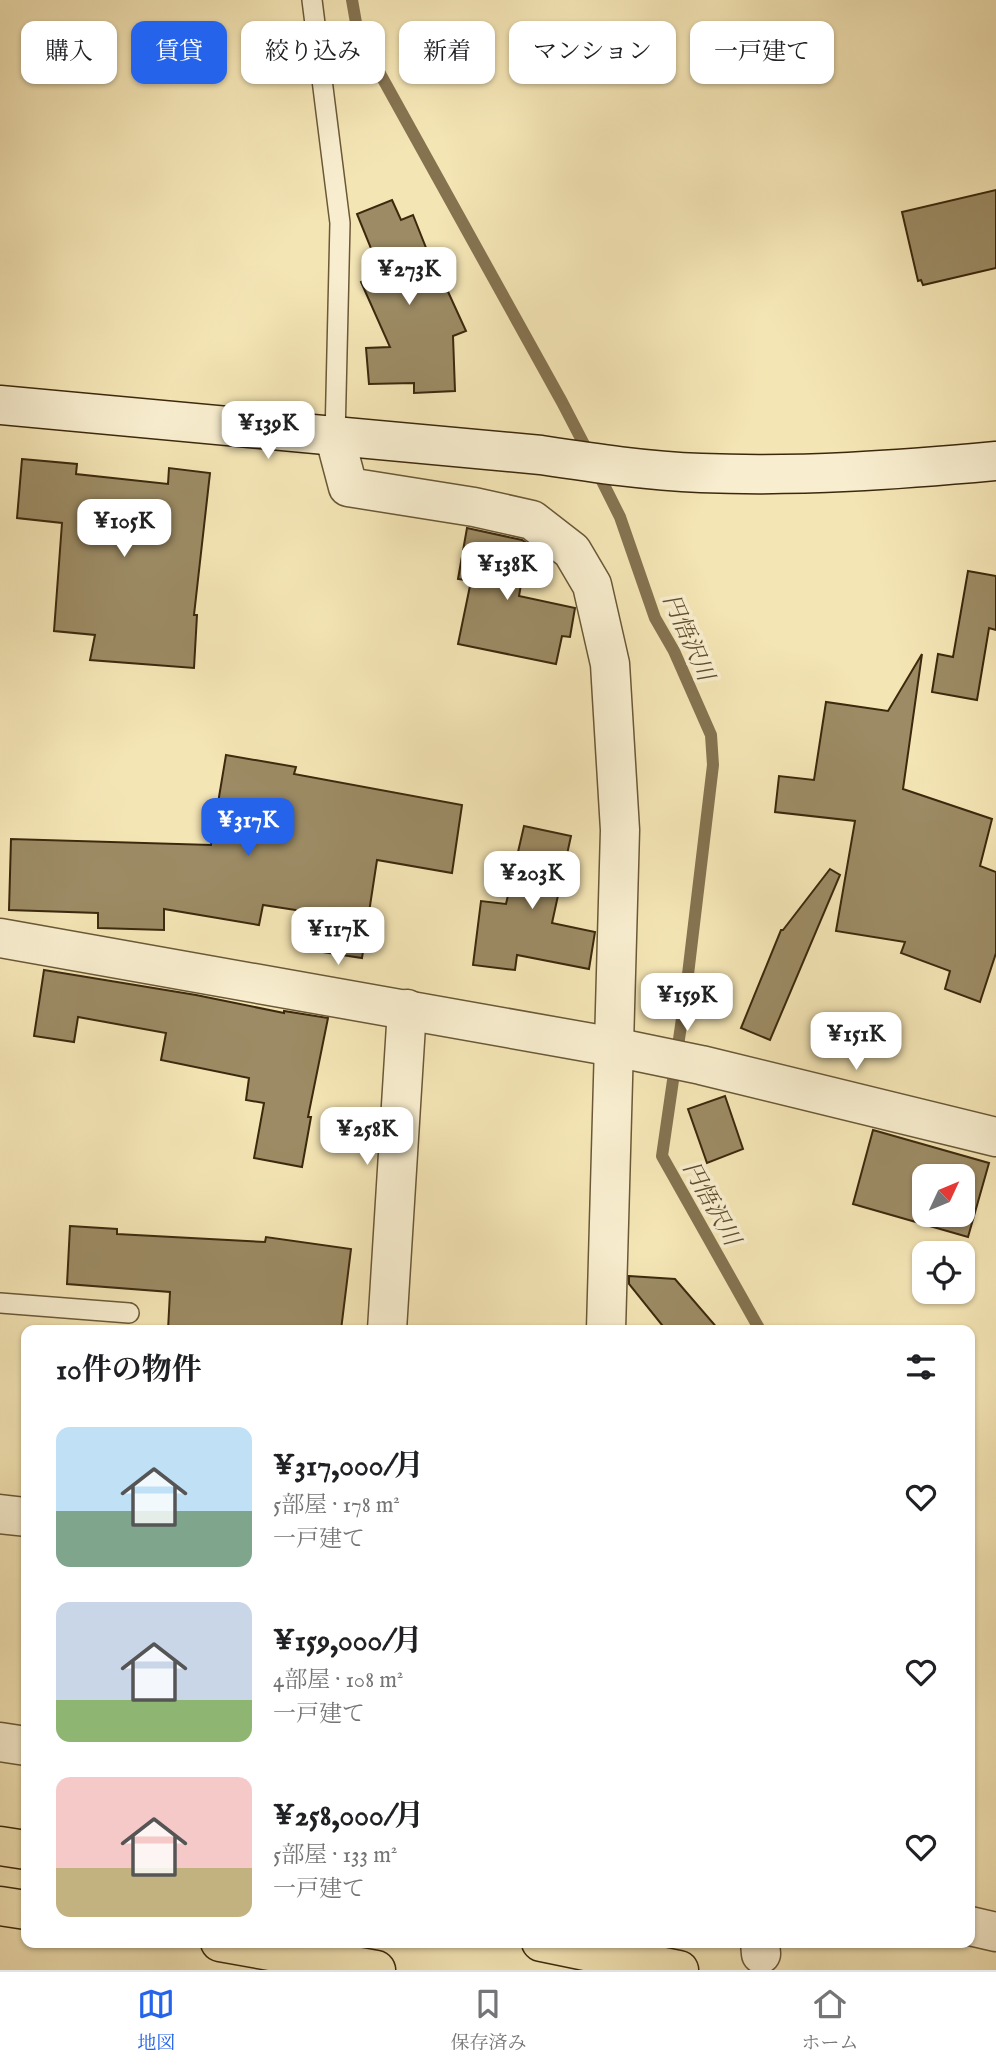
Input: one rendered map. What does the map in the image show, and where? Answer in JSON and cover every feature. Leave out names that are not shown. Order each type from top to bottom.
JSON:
[{"type":"highway","points":[[0,1846],[21,1849]]},
{"type":"highway","points":[[0,1906],[21,1909]]},
{"type":"highway","points":[[253,1948],[376,1970]]},
{"type":"highway","points":[[571,1948],[679,1970]]},
{"type":"street","points":[[0,405],[541,455],[611,465],[701,473],[868,472],[996,461]]},
{"type":"street","points":[[335,438],[348,487],[474,507],[532,520],[572,551],[592,585],[610,664],[620,830],[606,1325]]},
{"type":"street","points":[[0,938],[614,1047],[701,1065],[996,1137]]},
{"type":"street","points":[[387,1325],[407,1009]]},
{"type":"street","points":[[0,1514],[21,1516]]},
{"type":"street","points":[[0,1742],[21,1745]]},
{"type":"street","points":[[975,1927],[996,1932]]},
{"type":"lane","points":[[312,0],[340,223],[335,438]]},
{"type":"lane","points":[[0,1303],[129,1313]]},
{"type":"building","points":[[996,190],[996,268],[923,285],[921,280],[918,281],[902,212]]},
{"type":"building","points":[[392,200],[401,220],[413,215],[436,273],[439,272],[466,331],[453,336],[455,391],[414,393],[414,383],[369,384],[366,348],[390,347],[361,282],[381,273],[357,214]]},
{"type":"building","points":[[22,459],[77,464],[76,474],[168,484],[169,468],[210,473],[194,615],[197,615],[194,668],[90,660],[95,635],[54,631],[62,523],[17,518]]},
{"type":"building","points":[[467,528],[522,540],[528,544],[519,596],[575,608],[570,637],[562,636],[556,664],[458,644],[471,581],[458,579]]},
{"type":"building","points":[[968,571],[996,576],[996,630],[989,628],[977,700],[932,692],[938,654],[953,657]]},
{"type":"building","points":[[922,654],[903,789],[992,819],[980,866],[996,872],[996,953],[980,1002],[945,989],[950,971],[901,953],[905,942],[836,931],[855,821],[775,812],[779,776],[814,780],[826,702],[888,711]]},
{"type":"building","points":[[226,755],[296,767],[294,774],[462,805],[452,873],[377,860],[362,958],[322,952],[328,915],[263,905],[259,925],[164,909],[164,930],[98,928],[98,913],[9,910],[11,839],[211,845]]},
{"type":"building","points":[[524,826],[571,836],[552,923],[595,932],[589,969],[517,955],[515,970],[473,965],[481,901],[506,904]]},
{"type":"building","points":[[830,869],[840,875],[770,1040],[741,1028],[781,930]]},
{"type":"building","points":[[44,970],[196,995],[284,1013],[328,1018],[308,1117],[311,1117],[302,1167],[254,1158],[264,1103],[246,1100],[249,1078],[161,1060],[166,1033],[78,1017],[74,1042],[34,1036]]},
{"type":"building","points":[[725,1096],[743,1149],[707,1163],[688,1109]]},
{"type":"building","points":[[873,1130],[989,1163],[975,1212],[975,1164],[912,1164],[912,1221],[853,1204]]},
{"type":"building","points":[[70,1226],[117,1229],[117,1234],[265,1242],[266,1237],[351,1249],[342,1325],[168,1325],[170,1292],[67,1284]]},
{"type":"building","points":[[933,1227],[971,1227],[968,1237]]},
{"type":"building","points":[[629,1276],[675,1279],[715,1325],[662,1325],[629,1284]]},
{"type":"waterway","name":"円悟沢川","points":[[352,0],[358,34],[589,454]]},
{"type":"waterway","name":"円悟沢川","points":[[597,471],[620,517],[655,618],[674,651],[711,735],[713,765],[686,991],[662,1156],[757,1325]]}]
